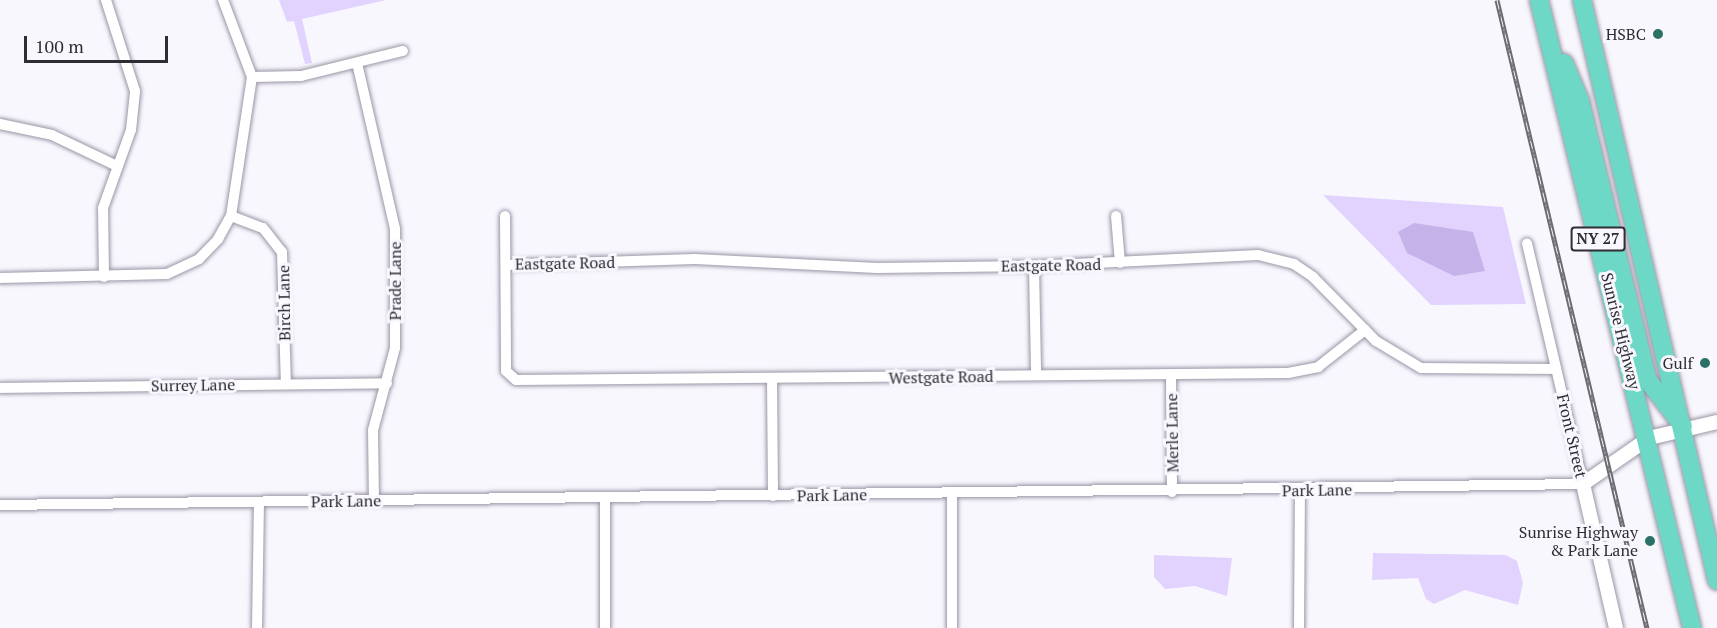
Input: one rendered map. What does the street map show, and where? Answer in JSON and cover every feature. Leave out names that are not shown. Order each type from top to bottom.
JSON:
[{"type":"highway","name":"Sunrise Highway","points":[[1539,0],[1648,438],[1692,628]]},
{"type":"highway","points":[[1545,20],[1554,0]]},
{"type":"highway","name":"NY 27","points":[[1582,0],[1639,261],[1683,426],[1717,580]]},
{"type":"highway","points":[[1550,38],[1580,101],[1647,379],[1683,426]]},
{"type":"highway","points":[[1590,207],[1622,227],[1639,261]]},
{"type":"highway","points":[[1682,585],[1701,628]]},
{"type":"street","points":[[104,277],[103,208],[131,130],[135,91],[106,0]]},
{"type":"street","points":[[0,278],[104,277],[181,269],[208,250],[231,216],[252,77],[223,0]]},
{"type":"street","points":[[252,77],[292,77],[403,51]]},
{"type":"street","name":"Prade Lane","points":[[357,63],[395,230],[395,348],[373,430],[374,501]]},
{"type":"street","points":[[0,124],[52,135],[117,166]]},
{"type":"street","name":"Birch Lane","points":[[231,216],[263,228],[282,252],[286,384]]},
{"type":"street","points":[[505,216],[506,265]]},
{"type":"street","points":[[1116,216],[1120,263]]},
{"type":"street","name":"Front Street","points":[[1527,243],[1616,628]]},
{"type":"street","name":"Eastgate Road","points":[[506,265],[695,259],[877,267],[1034,266],[1273,257],[1313,277],[1391,354],[1421,368],[1556,369]]},
{"type":"street","name":"Westgate Road","points":[[506,265],[506,371],[516,380],[1171,374],[1307,370],[1365,330]]},
{"type":"street","points":[[1034,266],[1036,375]]},
{"type":"street","name":"Merle Lane","points":[[1171,374],[1172,492]]},
{"type":"street","points":[[772,379],[773,496]]},
{"type":"street","name":"Surrey Lane","points":[[0,388],[387,383]]},
{"type":"street","points":[[1583,484],[1648,438],[1683,426],[1717,422]]},
{"type":"street","name":"Park Lane","points":[[0,505],[1172,492],[1583,484]]},
{"type":"street","points":[[1299,628],[1300,490]]},
{"type":"street","points":[[952,494],[952,628]]},
{"type":"street","points":[[605,498],[605,628]]},
{"type":"street","points":[[257,628],[259,502]]},
{"type":"shaded area","points":[[279,0],[386,0],[302,19],[312,63],[305,64],[294,21],[287,22]]},
{"type":"shaded area","points":[[1323,195],[1503,207],[1526,304],[1431,305]]},
{"type":"shaded area","points":[[1414,223],[1473,232],[1485,271],[1454,276],[1407,253],[1398,232]]},
{"type":"shaded area","points":[[1373,553],[1506,555],[1517,561],[1523,583],[1518,605],[1465,590],[1434,604],[1426,599],[1418,578],[1372,580]]},
{"type":"shaded area","points":[[1154,555],[1232,558],[1227,596],[1195,586],[1165,589],[1154,577]]},
{"type":"railway","points":[[1497,0],[1647,628]]},
{"type":"place","name":"HSBC","points":[[1658,34]]},
{"type":"place","name":"Gulf","points":[[1705,363]]},
{"type":"place","name":"Sunrise Highway & Park Lane","points":[[1650,541]]}]
